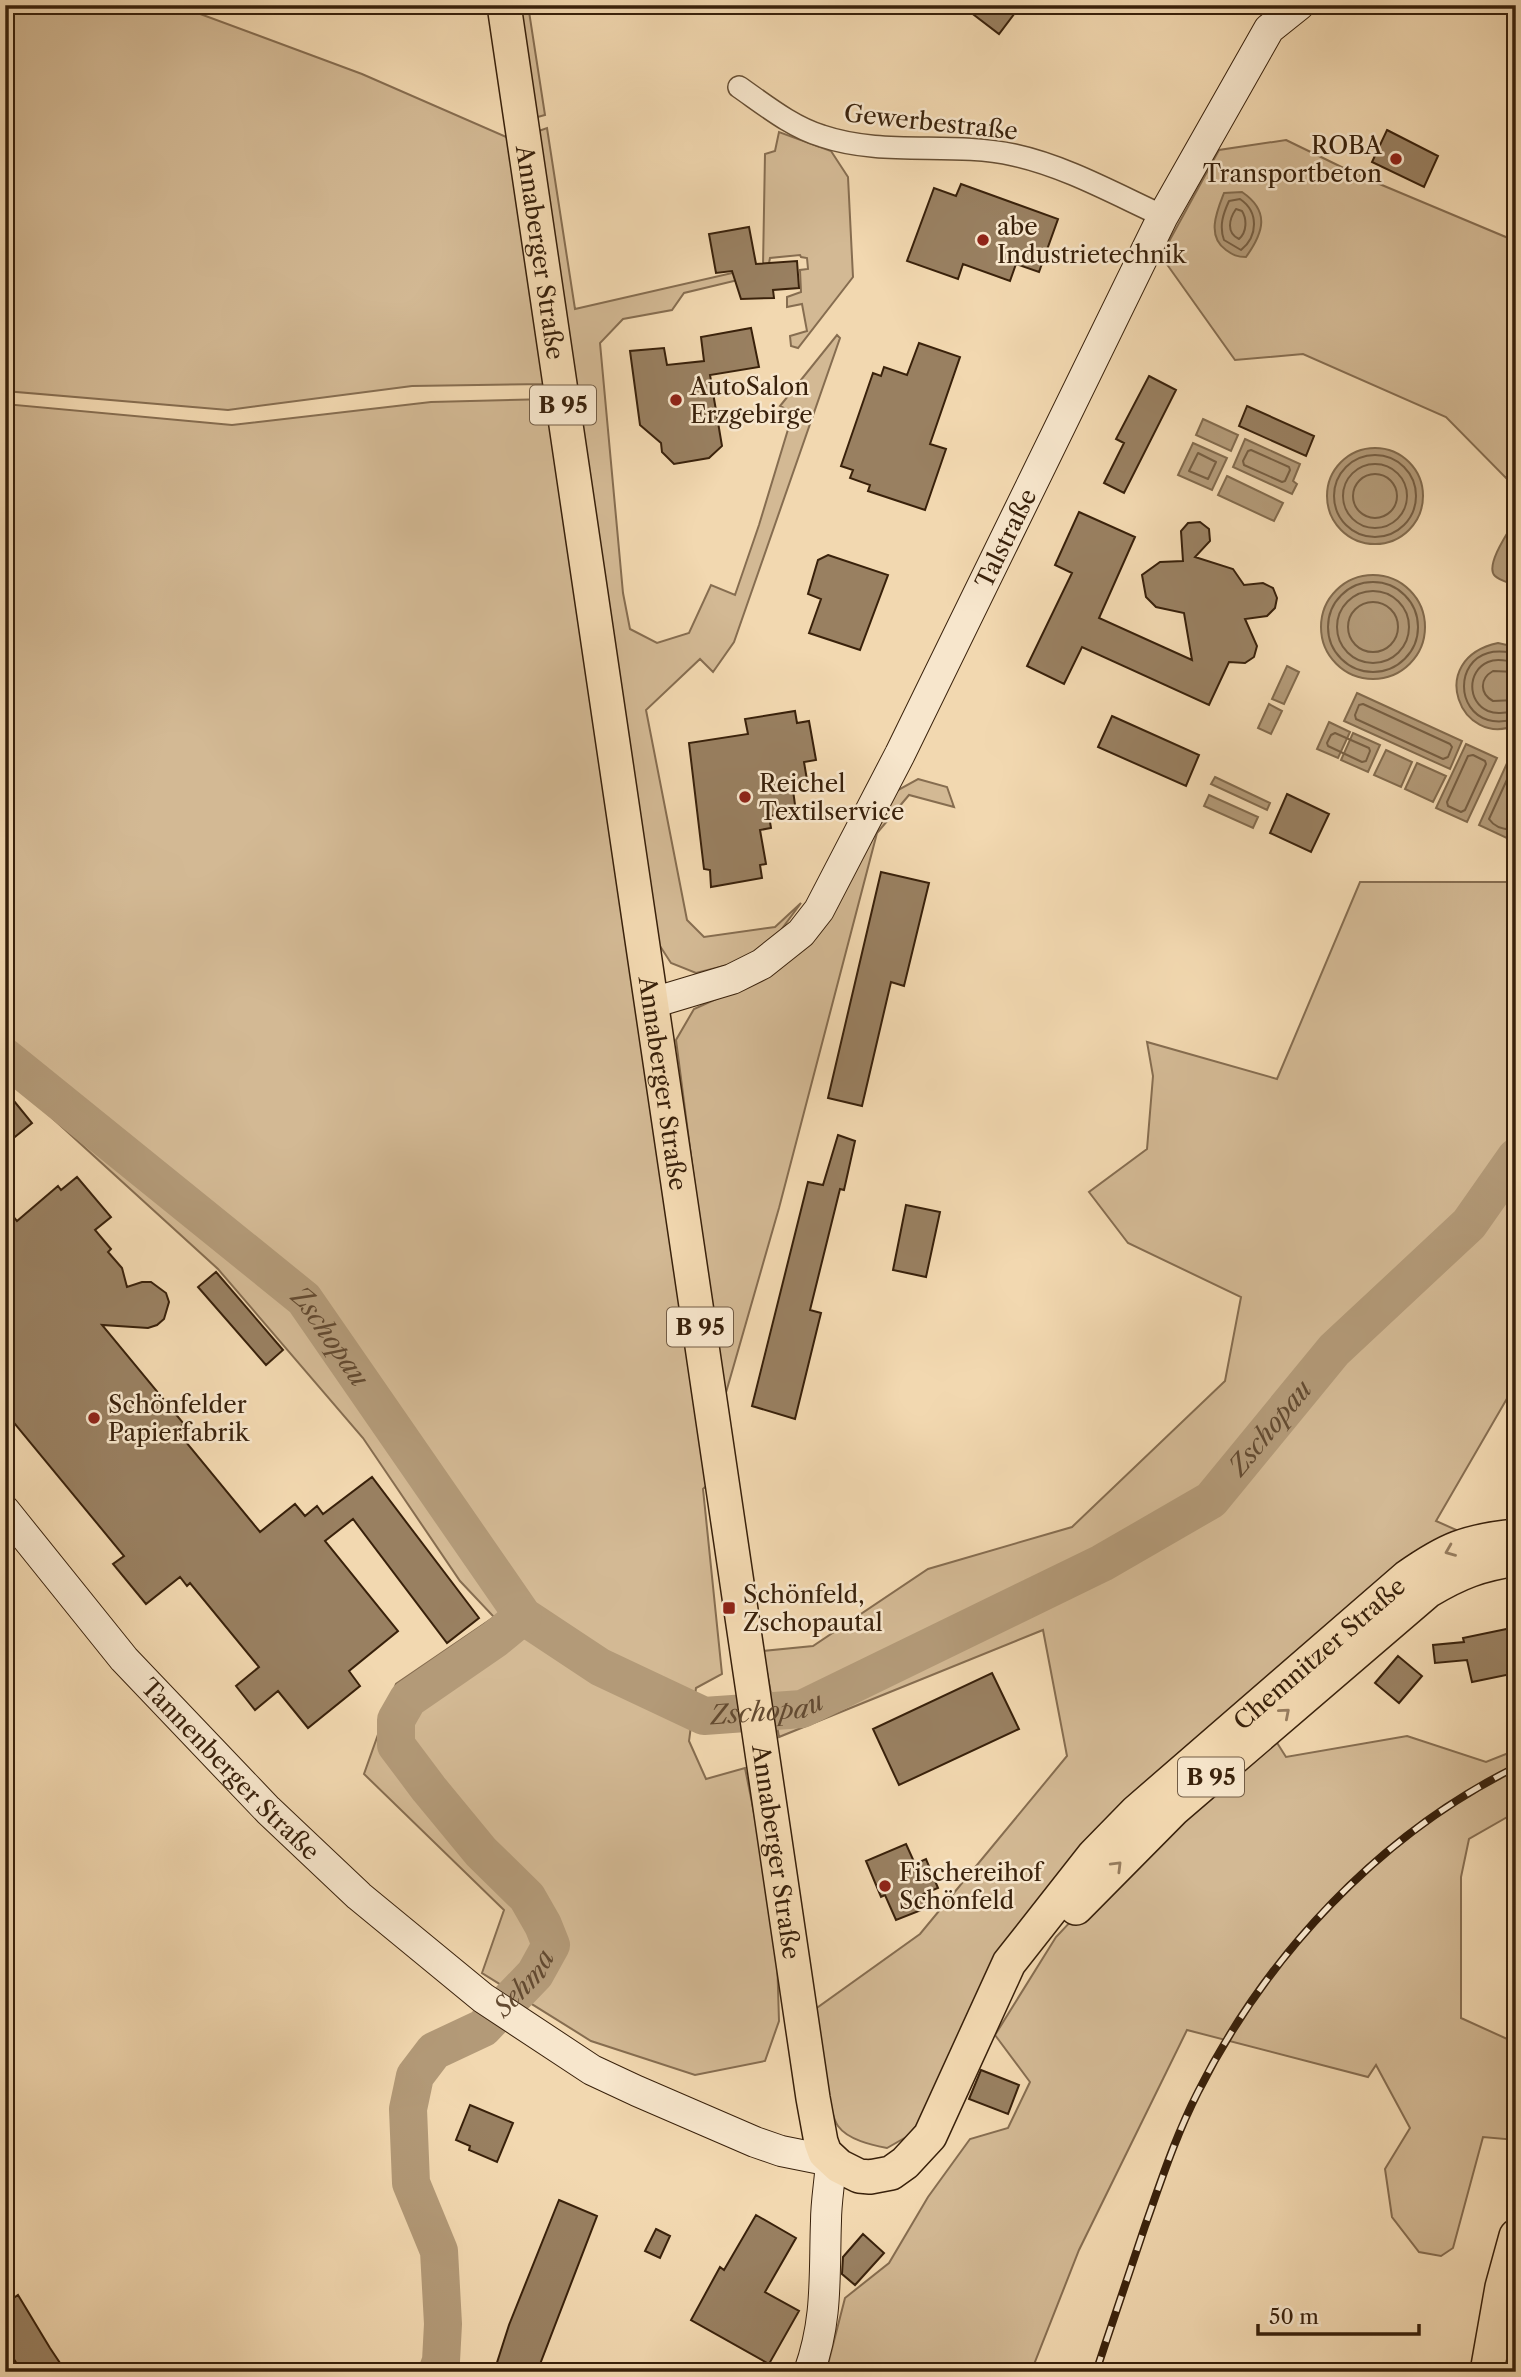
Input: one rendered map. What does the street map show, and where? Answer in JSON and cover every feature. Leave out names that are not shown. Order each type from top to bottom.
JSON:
[{"type":"main road","name":"Annaberger Straße","points":[[504,5],[817,2124],[821,2142],[831,2161]]},
{"type":"main road","name":"Talstraße","points":[[652,1003],[732,979],[762,964],[801,933],[818,910],[901,754],[1163,216],[1269,29],[1299,5]]},
{"type":"main road","name":"Tannenberger Straße","points":[[5,1511],[124,1659],[268,1810],[359,1896],[483,1998],[592,2070],[755,2142],[781,2151],[831,2161]]},
{"type":"main road","name":"Chemnitzer Straße","points":[[831,2161],[859,2176],[881,2176],[891,2173],[919,2149],[939,2119],[1009,1963],[1094,1855],[1136,1812],[1407,1577],[1440,1555],[1472,1542],[1516,1536]]},
{"type":"main road","name":"Chemnitzer Straße","points":[[989,2007],[1090,1893],[1174,1809],[1349,1658],[1429,1591],[1448,1579],[1485,1564],[1516,1559]]},
{"type":"main road","points":[[809,2372],[819,2344],[825,2310],[826,2217],[831,2161]]},
{"type":"main road","points":[[1488,2372],[1502,2287],[1516,2236]]},
{"type":"street","name":"Gewerbestraße","points":[[739,87],[786,119],[821,136],[861,145],[1014,155],[1056,168],[1163,216]]},
{"type":"shaded area","points":[[9,5],[176,5],[362,74],[511,139],[546,384],[412,386],[228,410],[5,391],[5,10]]},
{"type":"shaded area","points":[[520,5],[528,5],[545,115],[534,118]]},
{"type":"shaded area","points":[[547,128],[575,309],[763,266],[765,154],[775,151],[779,132],[831,151],[848,177],[853,277],[798,348],[791,346],[790,336],[807,331],[802,304],[787,307],[787,297],[801,292],[800,270],[808,269],[807,258],[800,255],[770,258],[767,273],[684,293],[672,310],[623,319],[600,343],[623,593],[630,629],[657,643],[689,633],[711,585],[735,595],[793,413],[780,406],[837,335],[840,338],[734,642],[713,672],[700,659],[646,710],[687,920],[704,937],[775,927],[801,903],[778,934],[748,960],[696,973],[671,963],[658,943],[536,132]]},
{"type":"shaded area","points":[[1286,140],[1358,175],[1513,240],[1516,238],[1516,463],[1506,478],[1446,417],[1303,354],[1235,360],[1161,256],[1219,150]]},
{"type":"shaded area","points":[[550,399],[711,1482],[703,1489],[722,1674],[696,1688],[689,1741],[706,1779],[745,1768],[776,1923],[779,2021],[765,2061],[695,2075],[591,2041],[482,1973],[504,1910],[364,1774],[396,1684],[494,1617],[460,1581],[363,1438],[218,1269],[5,1075],[5,404],[232,425],[431,402]]},
{"type":"shaded area","points":[[918,779],[947,787],[954,807],[909,795],[877,833],[779,1208],[723,1403],[676,1040],[694,1009],[752,983],[889,795]]},
{"type":"shaded area","points":[[1360,882],[1516,882],[1516,1383],[1436,1521],[1461,1532],[1441,1538],[1404,1559],[1095,1830],[1010,1947],[923,2118],[908,2136],[887,2148],[861,2141],[842,2131],[834,2118],[814,2010],[920,1934],[1067,1756],[1043,1630],[779,1737],[763,1651],[813,1646],[928,1569],[1072,1527],[1225,1381],[1241,1297],[1128,1243],[1089,1192],[1147,1149],[1153,1076],[1147,1042],[1277,1079]]},
{"type":"shaded area","points":[[1407,1736],[1486,1762],[1516,1750],[1516,1812],[1469,1839],[1461,1877],[1461,2018],[1516,2043],[1516,2140],[1483,2137],[1453,2248],[1441,2256],[1419,2252],[1392,2217],[1385,2169],[1410,2128],[1376,2065],[1368,2077],[1187,2030],[1079,2250],[1031,2372],[826,2372],[845,2298],[889,2263],[928,2197],[970,2139],[1008,2128],[1030,2082],[995,2035],[1056,1937],[1121,1868],[1274,1738],[1286,1757]]},
{"type":"water","points":[[1242,192],[1257,207],[1261,222],[1257,239],[1246,257],[1226,250],[1216,238],[1215,231],[1216,215],[1224,193]]},
{"type":"water","points":[[1203,419],[1238,435],[1231,451],[1196,435]]},
{"type":"water","points":[[1245,439],[1300,464],[1293,481],[1297,484],[1292,494],[1233,467]]},
{"type":"water","points":[[1193,443],[1227,458],[1212,490],[1178,475]]},
{"type":"water","points":[[1375,448],[1393,452],[1409,462],[1419,478],[1423,496],[1419,514],[1409,530],[1393,540],[1375,544],[1357,540],[1341,530],[1331,514],[1327,496],[1331,478],[1341,462],[1357,452]]},
{"type":"water","points":[[1227,476],[1283,503],[1274,521],[1218,495]]},
{"type":"water","points":[[1516,519],[1516,586],[1495,576],[1492,571],[1495,556]]},
{"type":"water","points":[[1373,575],[1393,579],[1410,590],[1421,607],[1425,627],[1421,647],[1410,664],[1393,675],[1373,679],[1353,675],[1336,664],[1325,647],[1321,627],[1325,607],[1336,590],[1353,579]]},
{"type":"water","points":[[1498,643],[1516,647],[1516,725],[1496,729],[1480,725],[1467,714],[1459,699],[1457,682],[1462,666],[1475,652]]},
{"type":"water","points":[[1287,666],[1299,672],[1284,704],[1272,699]]},
{"type":"water","points":[[1357,693],[1462,741],[1450,769],[1344,721]]},
{"type":"water","points":[[1269,704],[1282,711],[1271,734],[1258,728]]},
{"type":"water","points":[[1329,722],[1350,732],[1338,758],[1317,749]]},
{"type":"water","points":[[1353,733],[1380,745],[1368,772],[1341,760]]},
{"type":"water","points":[[1466,744],[1497,758],[1467,822],[1436,808]]},
{"type":"water","points":[[1386,750],[1412,762],[1401,787],[1374,775]]},
{"type":"water","points":[[1508,761],[1516,765],[1516,830],[1511,840],[1479,825]]},
{"type":"water","points":[[1417,763],[1446,776],[1433,802],[1405,789]]},
{"type":"water","points":[[1215,777],[1270,803],[1267,810],[1211,784]]},
{"type":"water","points":[[1209,795],[1258,817],[1253,828],[1204,806]]},
{"type":"building","points":[[961,5],[1021,5],[999,34]]},
{"type":"building","name":"ROBA Transportbeton","points":[[1387,130],[1438,156],[1424,187],[1372,162]]},
{"type":"building","name":"abe Industrietechnik","points":[[961,184],[1058,219],[1039,272],[1016,264],[1010,281],[963,264],[958,279],[907,261],[934,188],[956,196]]},
{"type":"building","points":[[749,227],[756,264],[797,261],[799,288],[773,290],[774,298],[741,299],[732,271],[716,273],[709,234]]},
{"type":"building","name":"AutoSalon Erzgebirge","points":[[751,328],[759,367],[710,375],[722,446],[709,458],[674,464],[662,452],[661,443],[640,425],[630,351],[664,348],[667,365],[704,361],[701,337]]},
{"type":"building","points":[[919,343],[960,357],[930,444],[946,449],[925,510],[868,491],[870,485],[850,478],[853,470],[841,466],[873,373],[881,376],[884,367],[907,375]]},
{"type":"building","points":[[1149,376],[1176,390],[1124,493],[1104,483],[1124,443],[1116,439]]},
{"type":"building","points":[[1247,406],[1314,436],[1306,456],[1239,426]]},
{"type":"building","points":[[1079,512],[1135,537],[1099,618],[1192,660],[1184,613],[1156,607],[1146,597],[1142,575],[1160,562],[1183,561],[1181,531],[1188,523],[1200,522],[1209,529],[1210,541],[1195,557],[1233,569],[1244,585],[1263,583],[1273,588],[1277,598],[1275,608],[1267,616],[1245,619],[1257,646],[1254,657],[1245,663],[1229,662],[1209,705],[1082,647],[1064,684],[1027,666],[1072,573],[1055,565]]},
{"type":"building","points":[[828,555],[888,575],[860,650],[809,633],[821,599],[808,594],[818,560]]},
{"type":"building","name":"Reichel Textilservice","points":[[795,711],[797,723],[809,721],[816,760],[804,762],[807,780],[792,783],[796,812],[769,816],[771,828],[760,830],[766,864],[760,865],[762,878],[711,887],[710,870],[704,869],[689,743],[748,734],[745,719]]},
{"type":"building","points":[[1112,716],[1199,755],[1186,786],[1098,747]]},
{"type":"building","points":[[1287,794],[1329,814],[1311,852],[1270,833]]},
{"type":"building","points":[[881,872],[929,883],[904,986],[891,982],[862,1106],[828,1098]]},
{"type":"building","points":[[5,1090],[32,1123],[5,1145]]},
{"type":"building","points":[[838,1135],[855,1141],[844,1190],[840,1189],[810,1310],[821,1313],[795,1419],[752,1406],[808,1182],[823,1185]]},
{"type":"building","points":[[77,1177],[111,1217],[95,1230],[111,1249],[108,1252],[122,1268],[127,1287],[151,1282],[166,1293],[169,1302],[164,1319],[157,1325],[148,1328],[102,1325],[184,1424],[176,1430],[260,1532],[295,1504],[305,1516],[317,1506],[323,1514],[372,1477],[479,1618],[447,1643],[353,1519],[325,1541],[398,1631],[349,1671],[360,1686],[308,1728],[278,1691],[255,1710],[236,1686],[259,1667],[190,1583],[187,1586],[180,1577],[146,1604],[113,1564],[124,1556],[5,1412],[5,1206],[17,1221],[58,1186],[61,1190]]},
{"type":"building","points":[[906,1205],[940,1212],[926,1277],[893,1270]]},
{"type":"building","points":[[216,1272],[283,1350],[266,1365],[198,1287]]},
{"type":"building","points":[[1516,1627],[1516,1673],[1472,1682],[1467,1660],[1435,1663],[1433,1645],[1464,1642],[1463,1638]]},
{"type":"building","points":[[1398,1656],[1422,1676],[1399,1703],[1375,1683]]},
{"type":"building","points":[[992,1673],[1019,1729],[899,1785],[873,1729]]},
{"type":"building","points":[[906,1844],[915,1864],[926,1859],[938,1888],[923,1894],[929,1907],[896,1920],[885,1895],[881,1897],[866,1861]]},
{"type":"building","points":[[981,2070],[1019,2085],[1008,2114],[969,2099]]},
{"type":"building","points":[[470,2105],[513,2123],[497,2162],[469,2150],[470,2146],[456,2140]]},
{"type":"building","points":[[559,2200],[597,2216],[537,2372],[494,2372],[509,2325]]},
{"type":"building","points":[[756,2215],[796,2238],[765,2292],[799,2311],[769,2364],[691,2320],[720,2267],[724,2270]]},
{"type":"building","points":[[656,2229],[670,2236],[660,2258],[645,2251]]},
{"type":"building","points":[[863,2234],[884,2253],[855,2285],[842,2274],[843,2257]]},
{"type":"building","points":[[18,2295],[66,2372],[22,2372],[5,2345],[5,2304]]},
{"type":"waterway","name":"Zschopau","points":[[5,1057],[304,1299],[523,1616],[600,1667],[704,1716],[802,1709],[1102,1563],[1211,1500],[1334,1350],[1469,1224],[1516,1157]]},
{"type":"waterway","name":"Sehma","points":[[437,2372],[441,2361],[443,2324],[439,2251],[411,2183],[408,2109],[415,2076],[434,2051],[483,2028],[535,1974],[551,1945],[527,1897],[481,1852],[396,1745],[396,1720],[408,1699],[495,1639],[523,1616]]},
{"type":"railway","points":[[1096,2372],[1145,2226],[1183,2125],[1226,2042],[1257,1993],[1292,1947],[1331,1904],[1373,1864],[1418,1827],[1466,1795],[1516,1767]]},
{"type":"place","name":"ROBA Transportbeton","points":[[1396,159]]},
{"type":"place","name":"abe Industrietechnik","points":[[983,240]]},
{"type":"place","name":"AutoSalon Erzgebirge","points":[[676,400]]},
{"type":"place","name":"Reichel Textilservice","points":[[745,797]]},
{"type":"place","name":"Schönfelder Papierfabrik","points":[[94,1418]]},
{"type":"place","name":"Schönfeld, Zschopautal","points":[[729,1608]]},
{"type":"place","name":"Fischereihof Schönfeld","points":[[885,1886]]}]
